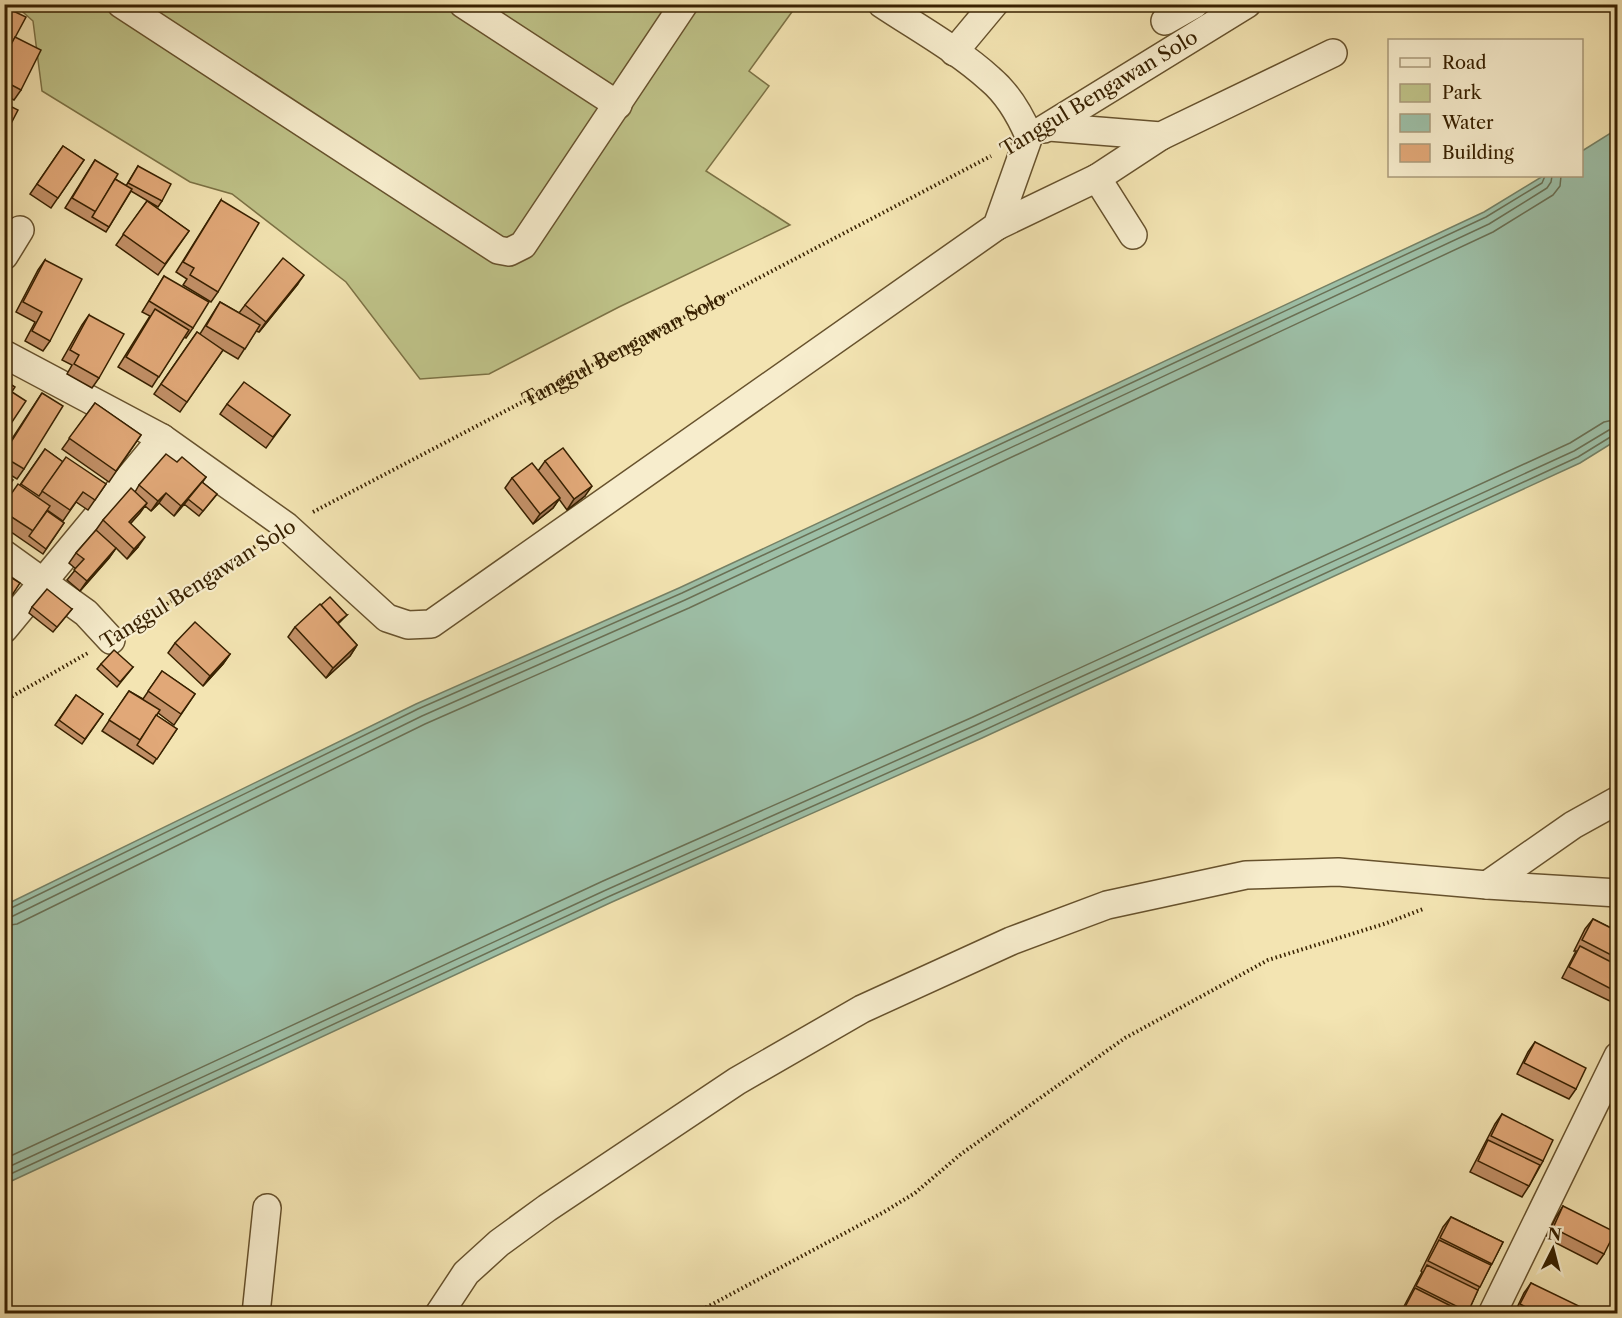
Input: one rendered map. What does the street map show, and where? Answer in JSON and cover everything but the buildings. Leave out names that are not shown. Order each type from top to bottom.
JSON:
[{"type":"street","points":[[121,4],[498,250],[509,252],[523,246],[684,4]]},
{"type":"street","points":[[463,4],[618,105]]},
{"type":"street","points":[[882,4],[991,79],[1039,132],[1161,136]]},
{"type":"street","points":[[954,52],[993,4]]},
{"type":"street","points":[[1165,21],[1195,4]]},
{"type":"street","name":"Tanggul Bengawan Solo","points":[[1039,132],[1246,4]]},
{"type":"street","points":[[4,354],[162,438],[286,526],[387,618],[408,626],[432,624],[997,226],[1097,178],[1161,136],[1333,53]]},
{"type":"street","points":[[997,226],[1039,132]]},
{"type":"street","points":[[1097,178],[1132,235]]},
{"type":"street","points":[[4,256],[20,230]]},
{"type":"street","points":[[4,629],[162,438]]},
{"type":"street","points":[[4,554],[86,613],[111,640]]},
{"type":"street","points":[[1487,885],[1573,825],[1617,800]]},
{"type":"street","points":[[439,1314],[466,1273],[499,1243],[547,1208],[737,1081],[862,1009],[1011,941],[1107,905],[1246,876],[1338,872],[1617,893]]},
{"type":"street","points":[[1492,1314],[1617,1056]]},
{"type":"street","points":[[256,1314],[267,1208]]},
{"type":"path","name":"Tanggul Bengawan Solo","points":[[4,701],[111,640],[286,526],[1039,132]]},
{"type":"path","points":[[694,1314],[907,1198],[961,1154],[1125,1038],[1268,960],[1387,923],[1427,906]]},
{"type":"green space","points":[[15,5],[797,5],[749,71],[769,86],[706,171],[790,225],[619,307],[489,374],[420,379],[346,282],[232,194],[190,182],[42,91],[33,21]]},
{"type":"water","points":[[1617,129],[1617,440],[1580,463],[982,738],[612,902],[5,1184],[5,905],[416,704],[679,588],[1484,212],[1541,177],[1583,177],[1583,150]]}]
